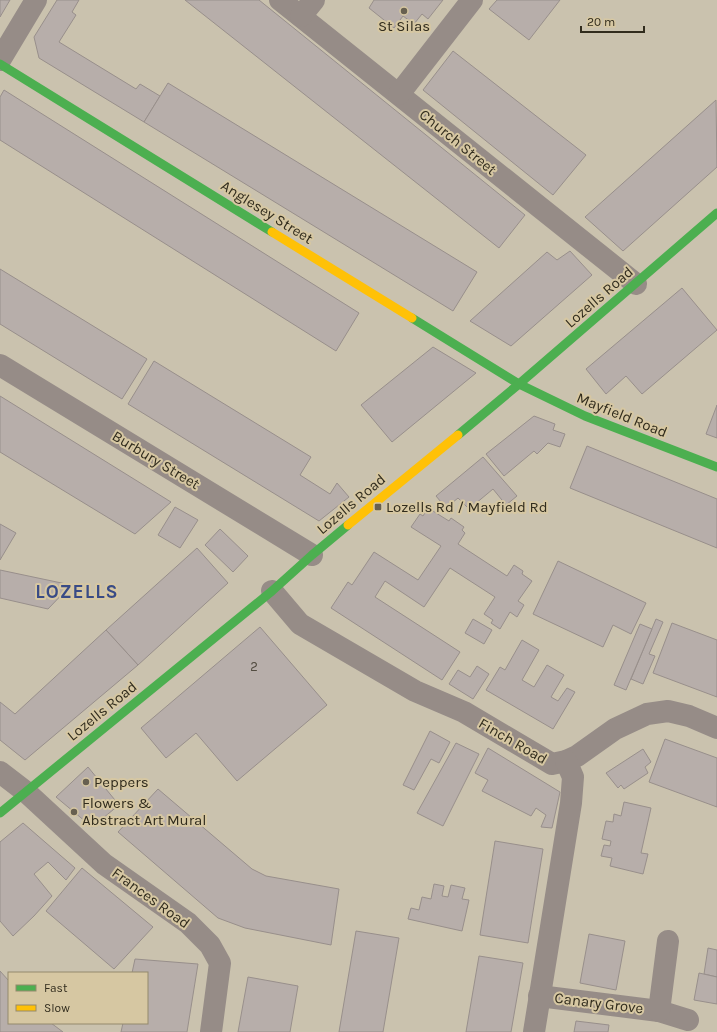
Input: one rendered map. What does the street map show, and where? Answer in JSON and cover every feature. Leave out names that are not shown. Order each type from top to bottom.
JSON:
[{"type":"main road","name":"Anglesey Street","points":[[0,64],[518,384]]},
{"type":"main road","name":"Lozells Road","points":[[0,813],[272,591],[312,555],[636,284],[717,213]]},
{"type":"main road","name":"Mayfield Road","points":[[518,384],[585,416],[717,467]]},
{"type":"street","points":[[0,60],[36,0]]},
{"type":"street","name":"Church Street","points":[[280,0],[307,8],[399,94],[636,284]]},
{"type":"street","points":[[399,94],[472,0]]},
{"type":"street","name":"Burbury Street","points":[[0,365],[312,555]]},
{"type":"street","name":"Finch Road","points":[[272,591],[300,624],[408,687],[464,712],[552,764],[566,761],[573,777],[571,803],[534,1032]]},
{"type":"street","points":[[566,761],[577,756],[615,728],[647,714],[668,712],[689,716],[717,728]]},
{"type":"street","name":"Frances Road","points":[[0,772],[26,792],[104,864],[188,923],[210,945],[220,963],[211,1032]]},
{"type":"street","name":"Canary Grove","points":[[659,1011],[668,941]]},
{"type":"street","name":"Canary Grove","points":[[539,996],[659,1011],[688,1020]]},
{"type":"building","points":[[0,0],[10,0],[0,17]]},
{"type":"building","points":[[57,0],[79,0],[72,12],[76,15],[59,42],[136,89],[140,84],[160,96],[144,122],[39,58],[34,37]]},
{"type":"building","points":[[185,0],[259,0],[525,215],[499,248]]},
{"type":"building","name":"St Silas","points":[[374,0],[443,0],[428,19],[422,14],[414,24],[403,16],[394,28],[369,8]]},
{"type":"building","points":[[497,0],[560,0],[529,40],[489,9]]},
{"type":"building","points":[[453,51],[586,155],[553,195],[423,90]]},
{"type":"building","points":[[168,83],[477,272],[453,311],[144,122]]},
{"type":"building","points":[[4,90],[359,313],[336,351],[0,140],[0,97]]},
{"type":"building","points":[[716,100],[717,167],[623,251],[585,217]]},
{"type":"building","points":[[570,251],[592,275],[511,346],[470,321],[547,252],[557,260]]},
{"type":"building","points":[[0,269],[147,359],[122,399],[0,324]]},
{"type":"building","points":[[682,288],[717,330],[642,394],[626,376],[606,394],[586,369]]},
{"type":"building","points":[[433,347],[476,373],[392,442],[361,405]]},
{"type":"building","points":[[154,361],[311,457],[300,475],[330,494],[337,483],[349,497],[319,521],[128,404]]},
{"type":"building","points":[[0,396],[171,502],[135,534],[0,452]]},
{"type":"building","points":[[717,405],[717,438],[706,434]]},
{"type":"building","points":[[534,416],[555,424],[553,430],[565,434],[560,447],[548,443],[537,454],[534,451],[504,476],[486,454]]},
{"type":"building","points":[[587,446],[717,499],[717,548],[570,488]]},
{"type":"building","points":[[483,457],[517,496],[506,505],[493,489],[469,509],[458,498],[446,508],[436,496]]},
{"type":"building","points":[[175,507],[198,520],[180,548],[158,535]]},
{"type":"building","points":[[428,508],[449,521],[451,518],[464,527],[462,530],[465,533],[458,544],[507,576],[514,565],[523,571],[522,574],[532,581],[518,601],[524,605],[517,617],[510,612],[500,629],[491,623],[493,620],[484,614],[495,597],[450,568],[424,607],[385,581],[375,597],[460,652],[442,680],[331,608],[348,582],[352,585],[374,552],[418,580],[441,546],[411,527],[420,514],[423,516]]},
{"type":"building","points":[[0,524],[16,533],[0,560]]},
{"type":"building","points":[[220,529],[248,556],[233,572],[205,545]]},
{"type":"building","points":[[197,548],[228,583],[138,665],[106,630]]},
{"type":"building","points":[[558,561],[646,603],[631,634],[613,625],[603,647],[533,614]]},
{"type":"building","points":[[0,570],[71,585],[48,609],[0,598]]},
{"type":"building","points":[[473,619],[492,630],[484,644],[465,633]]},
{"type":"building","points":[[656,619],[663,622],[649,654],[655,656],[643,684],[631,679]]},
{"type":"building","points":[[672,623],[717,640],[717,697],[653,673]]},
{"type":"building","points":[[640,624],[652,629],[626,690],[614,685]]},
{"type":"building","points":[[260,627],[327,705],[237,781],[196,733],[166,758],[141,728]]},
{"type":"building","points":[[106,630],[138,665],[25,760],[0,740],[0,702],[15,714]]},
{"type":"building","points":[[522,640],[539,650],[522,680],[534,687],[547,665],[564,675],[551,697],[558,701],[567,688],[575,692],[553,729],[486,690],[500,667],[505,670]]},
{"type":"building","points":[[477,666],[489,674],[473,699],[449,684],[458,670],[470,677]]},
{"type":"building","points":[[430,731],[450,742],[439,763],[431,759],[414,790],[403,785]]},
{"type":"building","points":[[665,739],[717,758],[717,807],[649,782]]},
{"type":"building","points":[[456,743],[479,754],[443,826],[417,813]]},
{"type":"building","points":[[488,748],[560,792],[552,828],[541,827],[546,815],[536,808],[531,816],[482,791],[488,780],[475,773]]},
{"type":"building","points":[[643,749],[651,762],[645,767],[648,773],[624,789],[621,785],[618,788],[606,773]]},
{"type":"building","name":"Peppers","points":[[88,767],[119,805],[92,827],[56,797]]},
{"type":"building","points":[[158,789],[252,869],[266,876],[339,889],[331,945],[245,928],[218,918],[118,832]]},
{"type":"building","points":[[624,802],[651,808],[641,853],[648,854],[643,874],[610,866],[612,858],[601,856],[604,845],[610,846],[611,841],[602,839],[606,821],[613,822],[614,814],[621,816]]},
{"type":"building","points":[[23,823],[75,868],[66,880],[48,862],[34,874],[52,896],[13,936],[0,921],[0,842]]},
{"type":"building","points":[[495,841],[543,849],[528,943],[480,935]]},
{"type":"building","points":[[82,868],[153,927],[114,969],[46,911]]},
{"type":"building","points":[[434,884],[444,886],[442,896],[448,897],[451,885],[465,888],[462,899],[469,900],[462,931],[408,919],[411,908],[419,910],[422,897],[431,899]]},
{"type":"building","points":[[356,931],[399,938],[383,1032],[339,1032]]},
{"type":"building","points":[[589,934],[625,941],[616,990],[580,983]]},
{"type":"building","points":[[708,948],[717,950],[717,977],[704,974]]},
{"type":"building","points":[[479,956],[523,963],[511,1032],[466,1032]]},
{"type":"building","points":[[135,959],[198,964],[187,1032],[121,1032],[123,1024],[148,1024],[148,972],[132,972]]},
{"type":"building","points":[[0,971],[8,980],[8,1024],[52,1024],[63,1032],[0,1032]]},
{"type":"building","points":[[699,973],[717,977],[717,1004],[694,1000]]},
{"type":"building","points":[[248,977],[298,986],[290,1032],[238,1032]]},
{"type":"building","points":[[576,1021],[609,1025],[608,1032],[574,1032]]},
{"type":"traffic: fast","points":[[0,64],[272,232]]},
{"type":"traffic: fast","points":[[458,435],[717,213]]},
{"type":"traffic: fast","points":[[412,318],[519,384],[585,416],[717,467]]},
{"type":"traffic: fast","points":[[0,813],[272,591],[348,525]]},
{"type":"traffic: slow","points":[[272,232],[412,318]]},
{"type":"traffic: slow","points":[[348,525],[458,435]]},
{"type":"place","name":"St Silas","points":[[404,11]]},
{"type":"place","name":"Lozells Rd / Mayfield Rd","points":[[378,507]]},
{"type":"place","name":"Peppers","points":[[86,782]]},
{"type":"place","name":"Flowers & Abstract Art Mural","points":[[74,812]]},
{"type":"district","name":"LOZELLS","points":[[77,591]]}]
